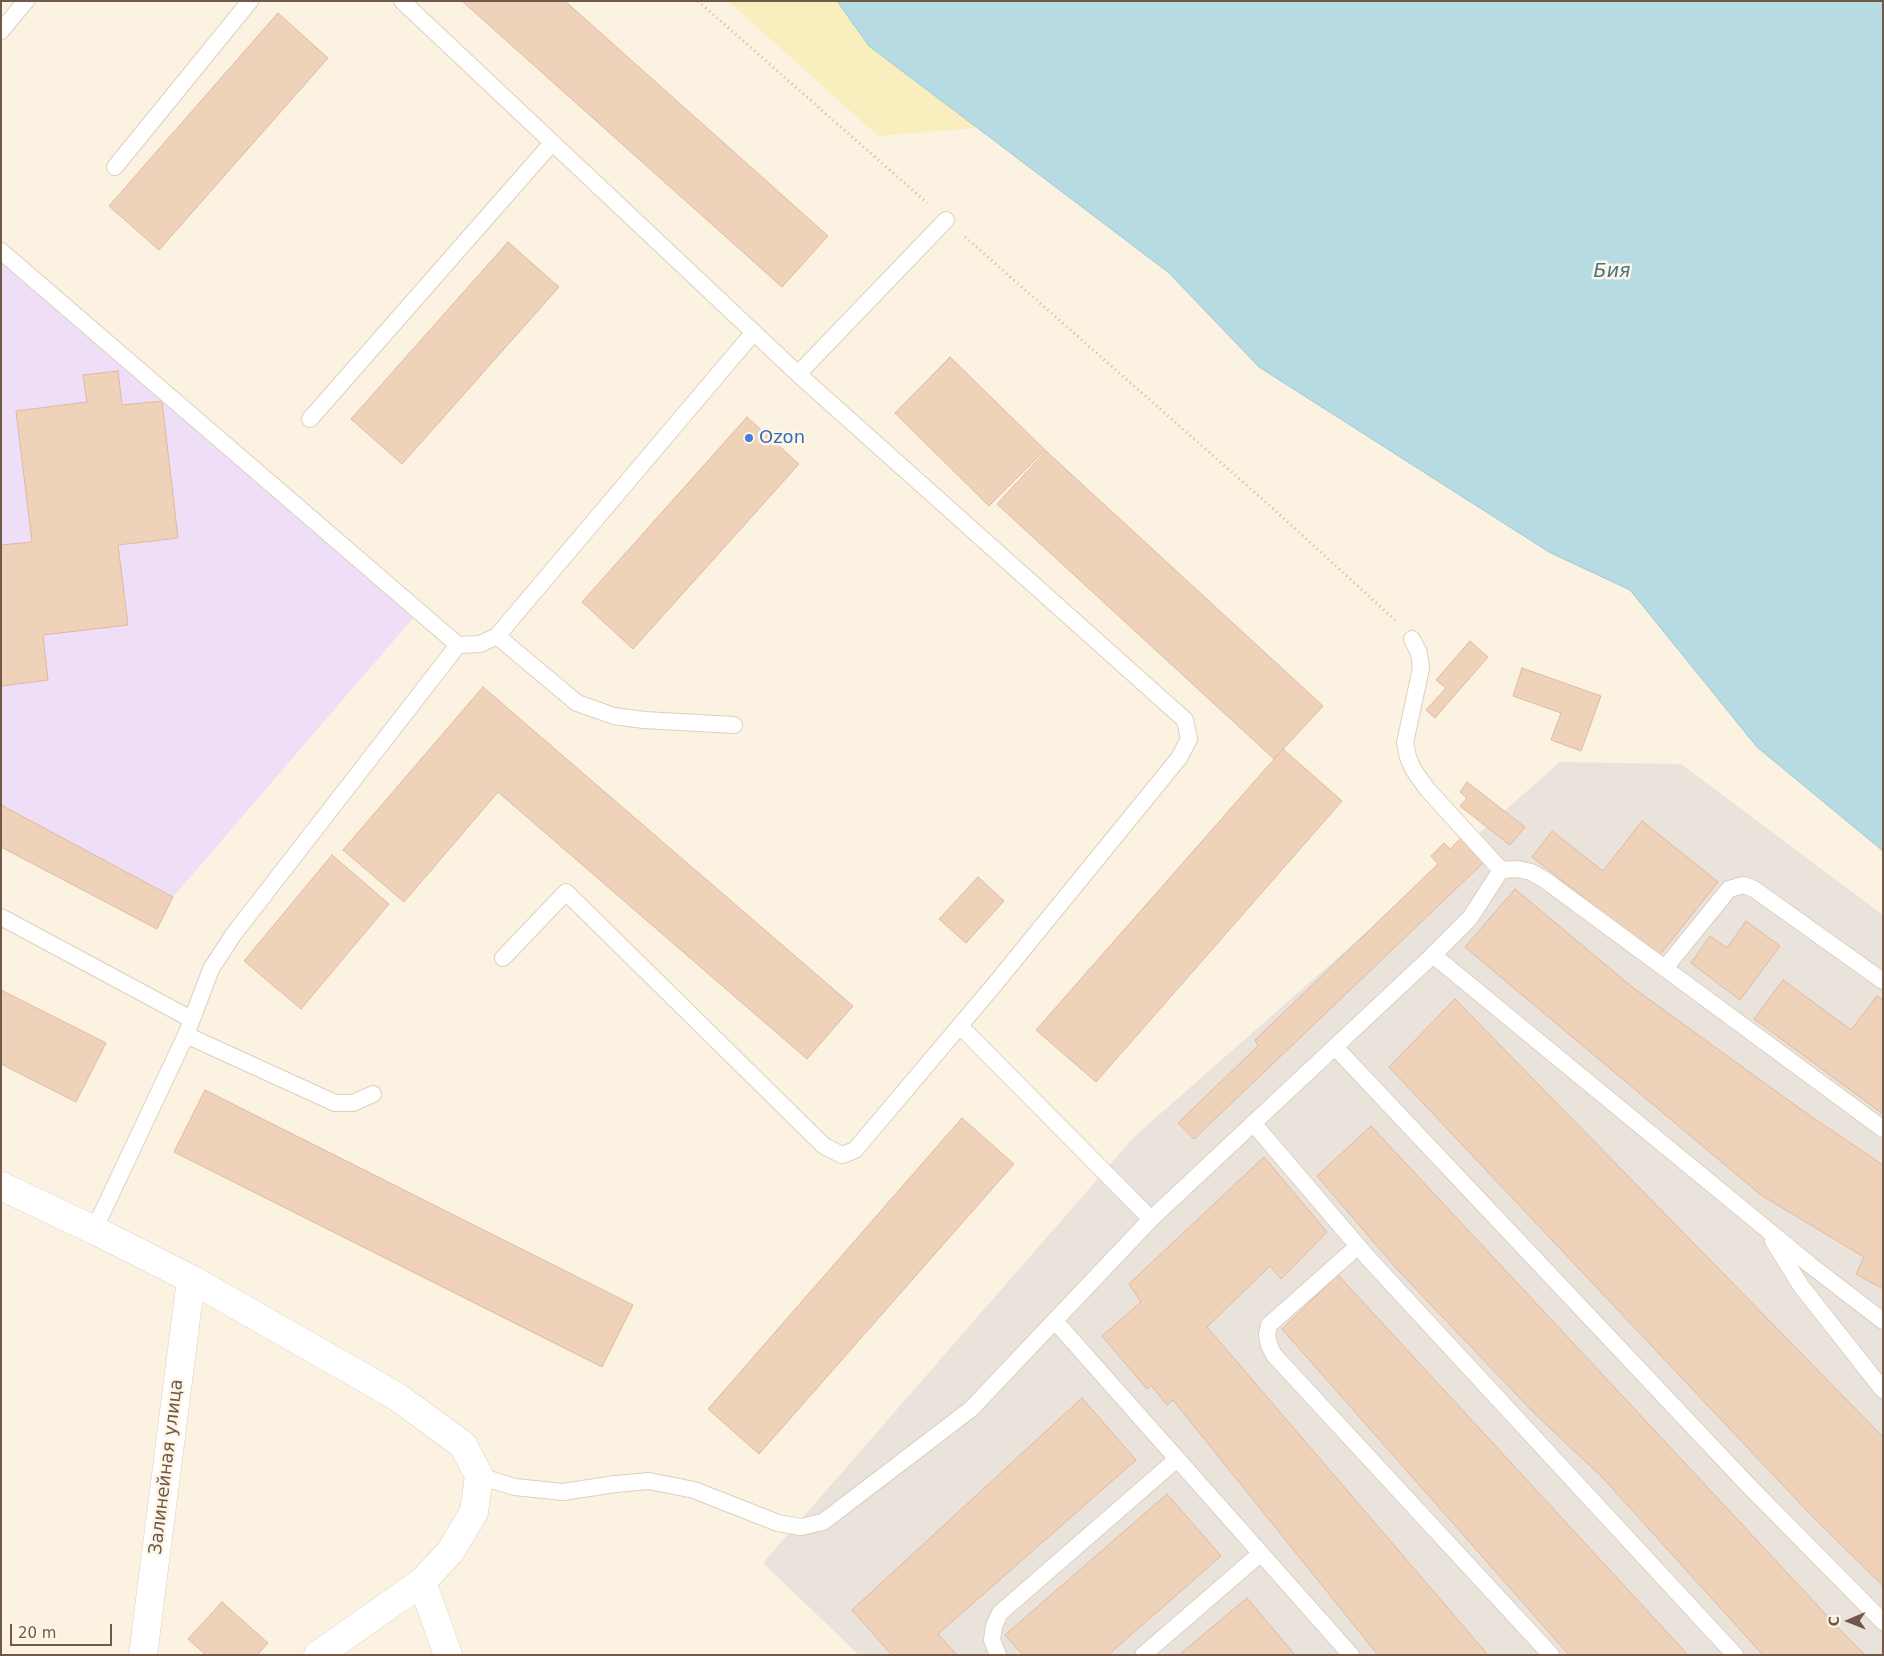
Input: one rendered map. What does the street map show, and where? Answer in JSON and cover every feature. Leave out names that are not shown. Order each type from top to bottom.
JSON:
[{"type":"street","points":[[1,1186],[191,1279],[396,1396],[464,1444],[480,1476],[474,1512],[450,1552],[422,1582],[318,1655]]},
{"type":"street","name":"Залинейная улица","points":[[143,1655],[191,1279]]},
{"type":"street","points":[[422,1582],[448,1655]]},
{"type":"lane","points":[[1,31],[26,1]]},
{"type":"lane","points":[[115,167],[250,1]]},
{"type":"lane","points":[[402,1],[798,374],[1185,720],[1189,739],[1180,758],[960,1026],[855,1150],[842,1154],[824,1146],[566,892],[503,958]]},
{"type":"lane","points":[[310,419],[552,143]]},
{"type":"lane","points":[[798,374],[946,220]]},
{"type":"lane","points":[[1,251],[458,645],[480,644],[497,636],[754,332]]},
{"type":"lane","points":[[497,636],[576,703],[583,706],[614,716],[644,720],[734,725]]},
{"type":"lane","points":[[1412,639],[1419,653],[1421,668],[1405,744],[1408,757],[1413,769],[1428,789],[1501,870]]},
{"type":"lane","points":[[94,1230],[186,1035],[211,969],[233,935],[458,645]]},
{"type":"lane","points":[[1501,870],[1517,869],[1531,872],[1545,880],[1883,1129]]},
{"type":"lane","points":[[480,1476],[515,1487],[563,1492],[615,1484],[648,1482],[694,1490],[778,1523],[800,1527],[823,1522],[971,1409],[1151,1219],[1433,955],[1470,918],[1501,870]]},
{"type":"lane","points":[[1665,968],[1729,890],[1744,885],[1754,889],[1883,981]]},
{"type":"lane","points":[[1,917],[191,1019]]},
{"type":"lane","points":[[1433,955],[1766,1230],[1883,1321]]},
{"type":"lane","points":[[960,1026],[1151,1219]]},
{"type":"lane","points":[[186,1035],[335,1103],[353,1103],[373,1094]]},
{"type":"lane","points":[[1335,1047],[1748,1485],[1883,1622]]},
{"type":"lane","points":[[1253,1123],[1358,1246],[1508,1411],[1735,1655]]},
{"type":"lane","points":[[1766,1230],[1801,1286],[1883,1390]]},
{"type":"lane","points":[[1358,1246],[1269,1325],[1267,1335],[1269,1345],[1274,1355],[1550,1655]]},
{"type":"lane","points":[[1055,1321],[1345,1653]]},
{"type":"lane","points":[[998,1655],[992,1640],[994,1626],[1000,1613],[1177,1459]]},
{"type":"lane","points":[[1142,1655],[1260,1554]]},
{"type":"path","points":[[698,1],[1276,511],[1390,615],[1412,639]]},
{"type":"shaded area","points":[[1,262],[414,617],[173,897],[1,805]]},
{"type":"shaded area","points":[[1560,762],[1681,764],[1883,915],[1883,1655],[859,1655],[763,1563],[1135,1136]]},
{"type":"sand","points":[[728,1],[837,1],[869,46],[977,128],[878,136]]},
{"type":"water","name":"Бия","points":[[837,1],[1883,1],[1883,851],[1757,747],[1630,590],[1549,552],[1259,367],[1168,272],[869,46]]},
{"type":"building","points":[[462,1],[565,1],[828,236],[782,287]]},
{"type":"building","points":[[278,13],[328,58],[159,250],[109,206]]},
{"type":"building","points":[[508,242],[559,287],[402,464],[351,419]]},
{"type":"building","points":[[950,357],[1045,450],[989,506],[895,413]]},
{"type":"building","points":[[118,371],[122,405],[162,401],[178,538],[118,545],[128,625],[43,635],[48,680],[1,686],[1,545],[32,542],[16,411],[87,402],[83,375]]},
{"type":"building","points":[[747,417],[799,464],[633,649],[582,602]]},
{"type":"building","points":[[1046,451],[1323,706],[1274,759],[997,504]]},
{"type":"building","points":[[1470,641],[1488,657],[1435,718],[1426,710],[1446,688],[1436,680]]},
{"type":"building","points":[[1522,668],[1601,696],[1581,751],[1551,740],[1561,713],[1513,696]]},
{"type":"building","points":[[483,687],[853,1006],[807,1059],[498,792],[404,902],[343,850]]},
{"type":"building","points":[[1283,749],[1342,801],[1096,1082],[1036,1030]]},
{"type":"building","points":[[1467,782],[1525,827],[1510,845],[1460,806],[1467,798],[1460,792]]},
{"type":"building","points":[[1,805],[173,897],[157,929],[1,847]]},
{"type":"building","points":[[1642,821],[1718,882],[1659,956],[1532,857],[1552,831],[1603,871]]},
{"type":"building","points":[[1461,838],[1484,862],[1194,1139],[1178,1123],[1258,1046],[1255,1040],[1438,864],[1431,856],[1444,843],[1450,849]]},
{"type":"building","points":[[332,855],[389,904],[301,1009],[244,961]]},
{"type":"building","points":[[978,877],[1004,901],[966,943],[939,919]]},
{"type":"building","points":[[1515,889],[1632,987],[1806,1113],[1883,1165],[1883,1289],[1856,1274],[1864,1257],[1761,1195],[1465,947]]},
{"type":"building","points":[[1746,921],[1780,946],[1740,1000],[1691,963],[1710,936],[1727,948]]},
{"type":"building","points":[[1783,980],[1851,1030],[1877,996],[1883,1000],[1883,1114],[1754,1019]]},
{"type":"building","points":[[1,990],[106,1043],[76,1102],[1,1064]]},
{"type":"building","points":[[1455,999],[1883,1437],[1883,1586],[1810,1514],[1389,1067]]},
{"type":"building","points":[[205,1090],[633,1305],[602,1367],[174,1152]]},
{"type":"building","points":[[962,1118],[1014,1164],[759,1454],[708,1409]]},
{"type":"building","points":[[1371,1126],[1865,1655],[1763,1655],[1602,1477],[1535,1414],[1396,1268],[1317,1176]]},
{"type":"building","points":[[1264,1157],[1327,1232],[1281,1279],[1270,1266],[1207,1327],[1488,1655],[1378,1655],[1173,1400],[1167,1405],[1151,1385],[1147,1389],[1102,1336],[1141,1302],[1129,1284]]},
{"type":"building","points":[[1338,1275],[1688,1655],[1569,1655],[1282,1329]]},
{"type":"building","points":[[1082,1398],[1136,1460],[938,1634],[957,1655],[892,1655],[852,1610]]},
{"type":"building","points":[[1167,1494],[1221,1556],[1108,1655],[1023,1655],[1005,1635]]},
{"type":"building","points":[[1247,1598],[1295,1655],[1179,1655]]},
{"type":"building","points":[[222,1602],[268,1643],[257,1655],[206,1655],[188,1639]]},
{"type":"place","name":"Ozon","points":[[749,438]]}]
